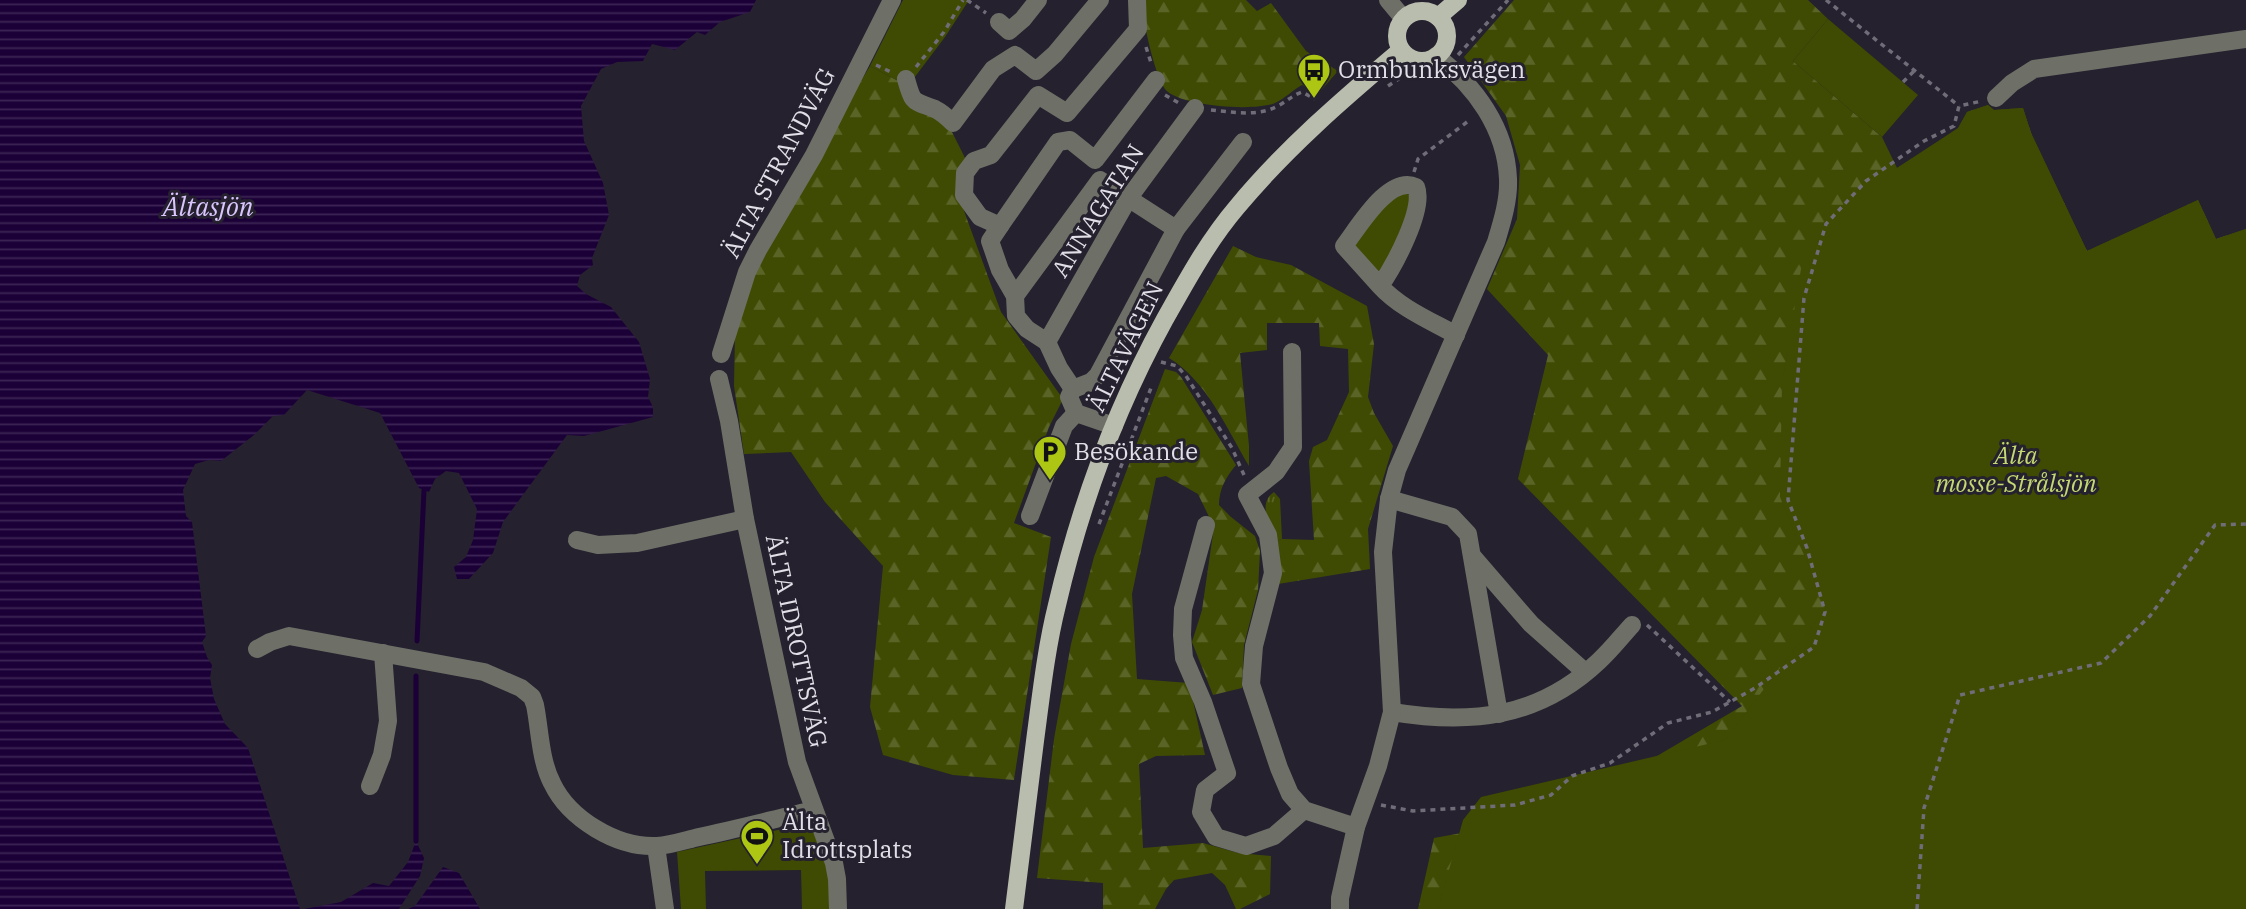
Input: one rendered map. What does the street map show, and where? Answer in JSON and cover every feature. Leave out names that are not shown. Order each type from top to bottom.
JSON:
[{"type":"main road","points":[[1438,17],[1458,0]]},
{"type":"main road","points":[[1422,10],[1438,17],[1447,34],[1442,61],[1410,59],[1398,44],[1396,32],[1403,18],[1422,10]]},
{"type":"main road","name":"ÄLTAVÄGEN","points":[[1014,909],[1042,686],[1056,607],[1077,528],[1114,426],[1143,360],[1193,269],[1235,209],[1279,161],[1401,50]]},
{"type":"street","name":"ÄLTA STRANDVÄG","points":[[721,354],[747,272],[814,155],[892,0]]},
{"type":"street","points":[[1004,27],[1038,0]]},
{"type":"street","points":[[906,79],[915,102],[937,110],[953,123],[993,69],[1016,55],[1036,71],[1055,54],[1100,0]]},
{"type":"street","points":[[1000,226],[980,216],[964,195],[965,173],[974,161],[991,155],[1038,95],[1067,113],[1139,29],[1137,0]]},
{"type":"street","points":[[1388,0],[1403,18]]},
{"type":"street","points":[[1996,98],[2012,83],[2034,69],[2246,39]]},
{"type":"street","points":[[1340,909],[1340,898],[1356,827],[1378,766],[1392,712],[1383,552],[1389,499],[1397,470],[1496,242],[1505,212],[1508,179],[1503,147],[1487,108],[1442,61]]},
{"type":"street","points":[[1073,389],[1047,342],[1027,329],[1016,316],[1015,296],[1000,270],[990,241],[1058,142],[1070,140],[1095,160],[1156,80]]},
{"type":"street","name":"ANNAGATAN","points":[[1047,342],[1128,199],[1195,108]]},
{"type":"street","points":[[1076,414],[1069,397],[1073,389],[1091,382],[1098,375],[1176,229],[1243,142]]},
{"type":"street","points":[[1015,296],[1100,180],[1176,229]]},
{"type":"street","points":[[1380,286],[1388,275],[1413,221],[1420,195],[1416,187],[1410,184],[1398,186],[1381,197],[1344,246],[1380,286],[1414,312],[1456,335]]},
{"type":"street","points":[[1292,352],[1293,447],[1276,472],[1247,495],[1268,535],[1273,573],[1254,646],[1251,684],[1290,794],[1304,810],[1356,827]]},
{"type":"street","name":"ÄLTA IDROTTSVÄG","points":[[719,379],[729,421],[745,519],[797,762],[834,863],[838,909]]},
{"type":"street","points":[[1076,414],[1114,426]]},
{"type":"street","points":[[1030,516],[1064,426],[1076,414]]},
{"type":"street","points":[[1389,499],[1452,517],[1468,534],[1499,713]]},
{"type":"street","points":[[577,540],[598,545],[637,543],[745,519]]},
{"type":"street","points":[[1206,525],[1183,609],[1182,635],[1184,658],[1203,702],[1227,773],[1205,790],[1201,812],[1216,836],[1246,846],[1274,836],[1304,810]]},
{"type":"street","points":[[1471,555],[1531,624],[1585,672]]},
{"type":"street","points":[[1392,712],[1469,719],[1519,710],[1557,694],[1599,662],[1632,625]]},
{"type":"street","points":[[257,649],[289,636],[484,672],[521,688],[532,697],[535,705],[547,771],[561,798],[604,834],[628,842],[656,846],[814,810]]},
{"type":"street","points":[[370,786],[382,755],[388,721],[383,653]]},
{"type":"street","points":[[656,846],[665,909]]},
{"type":"path","points":[[862,57],[906,79],[944,32],[965,0],[1004,27]]},
{"type":"path","points":[[1378,93],[1400,78],[1436,75],[1442,61],[1508,0]]},
{"type":"path","points":[[1826,0],[1959,106]]},
{"type":"path","points":[[1139,29],[1156,80],[1162,93],[1171,100],[1195,108],[1250,114],[1277,106],[1303,92],[1315,99]]},
{"type":"path","points":[[1903,82],[1914,71]]},
{"type":"path","points":[[1959,106],[1996,98]]},
{"type":"path","points":[[1365,802],[1413,811],[1515,805],[1550,795],[1572,776],[1610,763],[1668,723],[1712,712],[1730,702],[1814,648],[1825,612],[1807,548],[1788,500],[1804,298],[1826,224],[1867,181],[1924,141],[1954,126],[1959,106]]},
{"type":"path","points":[[1410,184],[1418,159],[1487,108]]},
{"type":"path","points":[[1161,362],[1177,366],[1186,376],[1232,448],[1244,473],[1247,495]]},
{"type":"path","points":[[1095,534],[1152,386]]},
{"type":"path","points":[[1917,909],[1924,808],[1960,695],[2102,663],[2150,616],[2215,525],[2246,524]]},
{"type":"path","points":[[1632,625],[1646,623],[1730,702]]},
{"type":"green space","points":[[903,0],[969,0],[908,86],[870,66]]},
{"type":"green space","points":[[1141,0],[1246,0],[1257,11],[1271,3],[1306,51],[1338,71],[1317,95],[1302,85],[1275,103],[1265,106],[1217,106],[1185,100],[1165,89],[1161,82],[1150,46]]},
{"type":"green space","name":"Älta mosse-Strålsjön","points":[[1514,0],[1808,0],[1828,19],[1793,61],[1882,137],[1897,168],[1958,129],[1967,112],[1988,105],[1994,110],[2023,108],[2031,133],[2087,251],[2198,200],[2216,239],[2246,229],[2246,909],[1418,909],[1434,838],[1555,816],[1742,706],[1518,479],[1548,355],[1487,289],[1517,219],[1520,165],[1506,116],[1464,57]]},
{"type":"green space","points":[[1828,19],[1918,95],[1882,137],[1793,61]]},
{"type":"green space","points":[[870,66],[908,86],[949,126],[967,162],[960,200],[1001,312],[1063,399],[1049,427],[1014,523],[1051,537],[1014,780],[953,775],[883,755],[870,707],[883,566],[825,502],[791,452],[744,454],[734,386],[735,332],[763,245]]},
{"type":"green space","name":"Älta mosse-Strålsjön","points":[[1988,105],[1994,110],[2023,108],[2031,133],[2087,251],[2198,200],[2216,239],[2246,229],[2246,909],[1438,909],[1463,820],[1481,797],[1725,740],[1826,608],[1780,497],[1782,384],[1802,263],[1897,168],[1958,128],[1967,112]]},
{"type":"green space","points":[[1393,193],[1407,193],[1413,200],[1381,276],[1352,245]]},
{"type":"green space","points":[[1233,246],[1256,257],[1291,265],[1367,306],[1374,344],[1368,397],[1393,446],[1368,529],[1370,569],[1278,584],[1276,541],[1314,540],[1309,461],[1313,447],[1327,440],[1349,392],[1348,349],[1320,346],[1319,323],[1267,323],[1267,350],[1240,353],[1249,466],[1205,393],[1194,379],[1169,358]]},
{"type":"green space","points":[[1165,369],[1176,372],[1181,377],[1236,465],[1224,484],[1219,505],[1255,536],[1260,551],[1258,590],[1244,645],[1242,688],[1213,695],[1192,642],[1202,610],[1214,527],[1198,494],[1166,476],[1156,478],[1132,594],[1137,679],[1189,683],[1205,755],[1156,756],[1139,764],[1143,848],[1203,843],[1238,853],[1271,856],[1270,894],[1240,909],[1236,909],[1225,885],[1212,873],[1174,880],[1155,909],[1103,909],[1103,883],[1037,878],[1054,739],[1071,644],[1094,557]]},
{"type":"green space","points":[[1274,492],[1280,499],[1282,539],[1276,541],[1266,509],[1266,502]]},
{"type":"green space","name":"Älta Idrottsplats","points":[[820,823],[838,909],[802,909],[801,870],[705,871],[706,909],[681,909],[677,852]]},
{"type":"water","name":"Ältasjön","points":[[0,0],[756,0],[750,12],[720,22],[705,35],[697,32],[675,50],[652,44],[643,61],[617,62],[601,69],[581,106],[584,141],[603,183],[609,215],[592,258],[593,265],[580,275],[577,286],[611,307],[639,342],[650,379],[648,397],[653,407],[653,417],[584,436],[567,435],[503,522],[493,553],[469,579],[457,579],[454,567],[466,557],[473,540],[477,509],[459,473],[446,471],[435,479],[429,492],[419,488],[380,413],[307,390],[284,415],[273,416],[221,461],[209,460],[195,464],[183,490],[186,516],[192,522],[206,636],[202,642],[212,665],[210,678],[214,699],[225,724],[248,748],[300,909],[0,909]]},
{"type":"water","points":[[416,841],[424,858],[420,876],[399,909],[304,909],[341,902],[373,883],[389,886],[408,862]]},
{"type":"water","points":[[443,867],[459,873],[480,909],[408,909],[415,906]]},
{"type":"waterway","points":[[417,641],[424,490]]},
{"type":"waterway","points":[[416,676],[416,841]]},
{"type":"place","name":"Ormbunksvägen","points":[[1314,100]]},
{"type":"place","name":"Besökande","points":[[1050,482]]},
{"type":"place","name":"Älta Idrottsplats","points":[[757,866]]}]
